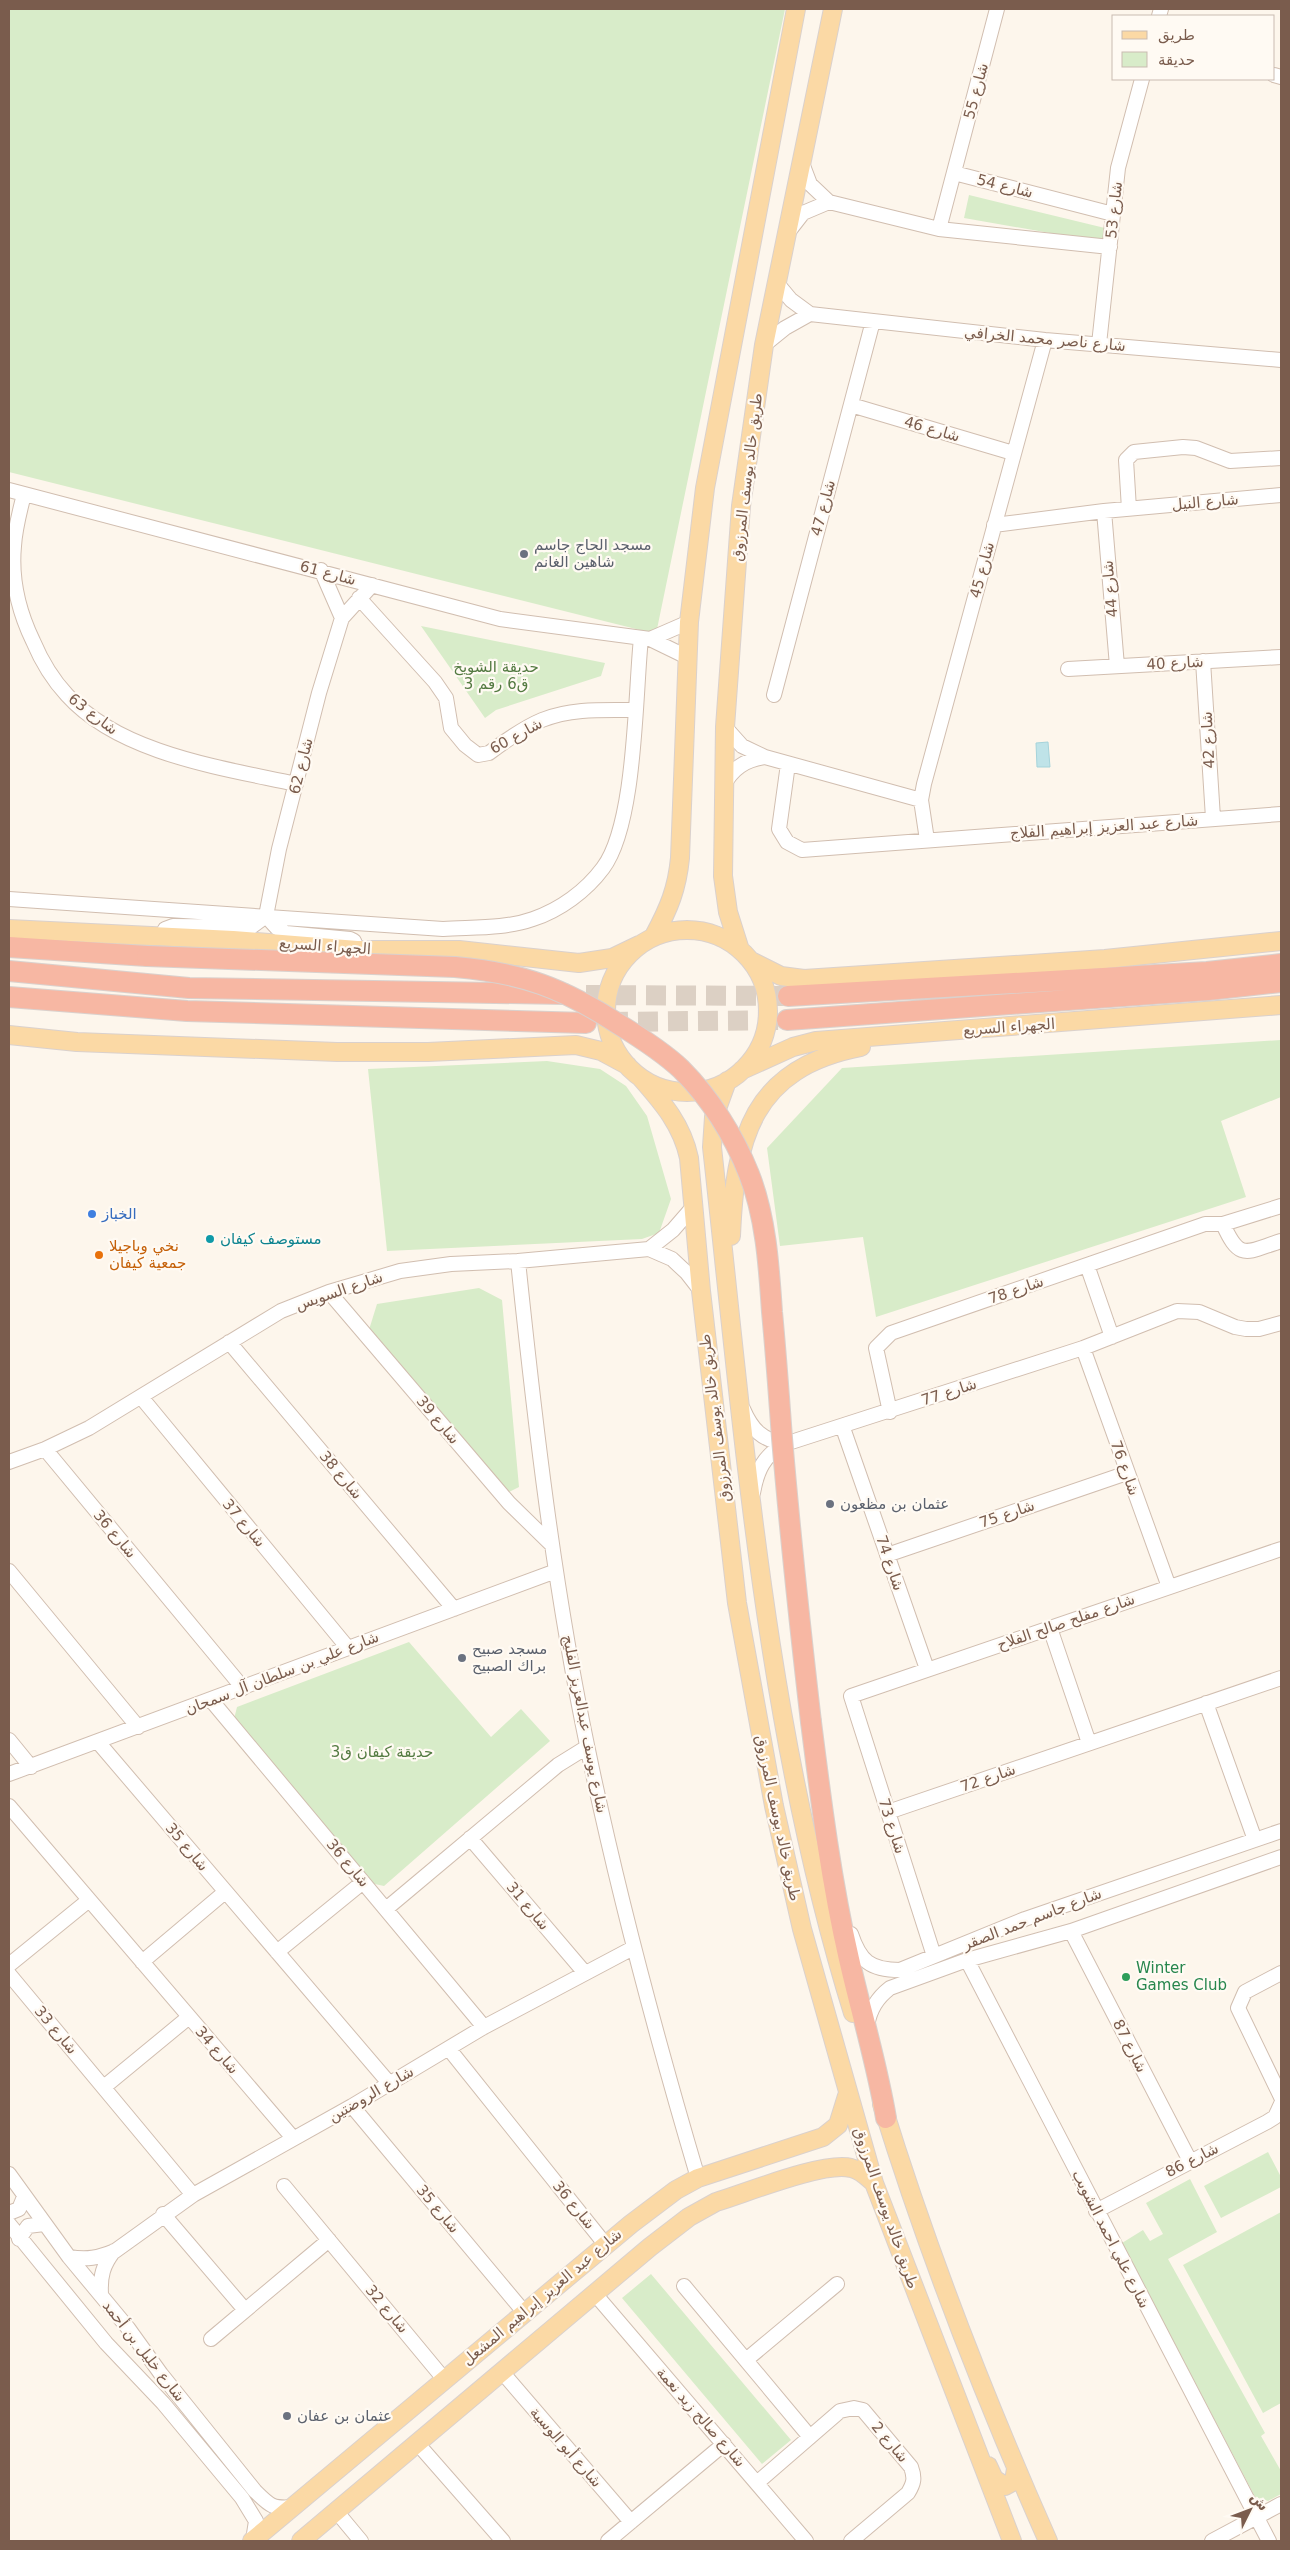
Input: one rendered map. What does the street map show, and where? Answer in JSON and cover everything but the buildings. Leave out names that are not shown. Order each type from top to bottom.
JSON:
[{"type":"highway","points":[[9,947],[148,956],[455,967],[501,972],[541,982],[580,1000],[650,1043],[681,1069],[709,1102],[733,1140],[750,1176],[763,1225],[770,1278],[790,1534],[811,1722],[834,1882],[849,1958],[878,2073],[886,2118]]},
{"type":"highway","points":[[788,996],[1207,972],[1281,964]]},
{"type":"highway","points":[[9,971],[189,988],[586,994]]},
{"type":"highway","name":"الجهراء السريع","points":[[787,1020],[1208,990],[1281,982]]},
{"type":"highway","points":[[9,997],[188,1011],[586,1023]]},
{"type":"main road","points":[[654,936],[670,905],[677,885],[680,858],[689,622],[705,488],[796,9]]},
{"type":"main road","name":"طريق خالد يوسف المرزوق","points":[[746,956],[728,912],[722,876],[725,726],[741,506],[764,345],[832,9]]},
{"type":"main road","name":"الجهراء السريع","points":[[9,929],[278,942],[357,950],[459,950],[579,963],[612,958],[639,945]]},
{"type":"main road","points":[[627,1065],[612,1040],[607,1025],[606,1003],[615,974],[622,961],[639,945],[654,936],[672,931],[690,930],[708,933],[725,939],[746,956],[781,976],[804,979],[1104,959],[1281,941]]},
{"type":"main road","points":[[9,1035],[77,1042],[337,1052],[428,1052],[576,1044],[601,1051],[627,1065],[641,1078],[657,1086],[675,1091],[693,1092],[711,1088],[727,1081],[742,1070],[754,1057],[767,1026],[766,992],[760,976],[746,956]]},
{"type":"main road","name":"الجهراء السريع","points":[[742,1070],[793,1047],[816,1041],[1281,1005]]},
{"type":"main road","points":[[1258,1008],[1281,1009]]},
{"type":"main road","points":[[728,1292],[736,1167],[747,1130],[767,1098],[796,1071],[829,1054],[934,1032]]},
{"type":"main road","name":"طريق خالد يوسف المرزوق","points":[[641,1078],[670,1113],[683,1136],[689,1158],[701,1291],[737,1603],[776,1815],[802,1929],[847,2095],[874,2183],[1002,2520],[1012,2541]]},
{"type":"main road","name":"طريق خالد يوسف المرزوق","points":[[727,1081],[714,1117],[712,1140],[728,1292],[772,1661],[814,1865],[843,1981],[886,2118],[946,2292],[1016,2469],[1048,2541]]},
{"type":"main road","points":[[737,1603],[739,1596],[744,1593],[752,1596],[764,1671],[773,1705],[790,1749]]},
{"type":"main road","name":"شارع عبد العزيز إبراهيم المشعل","points":[[252,2541],[605,2244],[676,2190],[698,2178],[823,2137],[832,2131],[842,2117],[847,2095]]},
{"type":"main road","points":[[785,2149],[795,2158],[796,2172],[792,2178]]},
{"type":"main road","name":"شارع عبد العزيز إبراهيم المشعل","points":[[301,2541],[650,2247],[700,2210],[716,2202],[827,2168],[840,2167],[863,2173],[874,2183]]},
{"type":"main road","points":[[656,2205],[660,2221],[674,2228]]},
{"type":"main road","points":[[631,2224],[637,2224],[647,2230],[650,2235],[650,2247]]},
{"type":"main road","points":[[939,2354],[963,2400],[994,2479],[1000,2484],[1010,2484],[1015,2479],[1016,2469]]},
{"type":"main road","points":[[370,2443],[370,2457],[374,2462],[380,2466],[392,2464]]},
{"type":"main road","points":[[339,2468],[346,2465],[354,2466],[361,2470],[364,2486],[359,2492]]},
{"type":"street","name":"شارع 55","points":[[954,173],[997,9]]},
{"type":"street","name":"شارع 53","points":[[1099,344],[1118,168],[1142,80]]},
{"type":"street","points":[[801,159],[810,184],[829,202],[939,229],[1110,247]]},
{"type":"street","points":[[939,229],[954,173]]},
{"type":"street","name":"شارع 54","points":[[954,173],[1113,214]]},
{"type":"street","points":[[786,235],[793,223],[803,213],[829,202]]},
{"type":"street","name":"شارع ناصر محمد الخرافي","points":[[776,282],[790,300],[810,314],[1045,340],[1281,360]]},
{"type":"street","points":[[764,345],[786,328],[810,314]]},
{"type":"street","name":"شارع 47","points":[[774,695],[873,321]]},
{"type":"street","name":"شارع 45","points":[[921,800],[1045,340]]},
{"type":"street","name":"شارع 46","points":[[851,405],[1014,453]]},
{"type":"street","points":[[1129,509],[1126,460],[1134,452],[1196,448],[1230,461],[1281,458]]},
{"type":"street","name":"شارع 61","points":[[9,490],[322,570],[519,623],[646,638],[670,647],[688,658]]},
{"type":"street","name":"شارع 63","points":[[24,494],[14,546],[17,598],[25,624],[40,657],[67,696],[103,724],[126,738],[152,748],[185,759],[296,784]]},
{"type":"street","name":"شارع النيل","points":[[994,525],[1104,511],[1281,495]]},
{"type":"street","name":"شارع 44","points":[[1104,511],[1117,666]]},
{"type":"street","points":[[322,570],[342,618]]},
{"type":"street","name":"شارع 62","points":[[266,916],[279,848],[319,693],[342,618],[372,585]]},
{"type":"street","name":"شارع 60","points":[[359,598],[435,682],[446,698],[451,728],[465,745],[478,754],[488,753],[542,720],[559,715],[582,711],[635,710]]},
{"type":"street","points":[[635,710],[646,638],[689,622]]},
{"type":"street","name":"شارع 40","points":[[1068,669],[1281,656]]},
{"type":"street","name":"شارع 42","points":[[1204,661],[1213,818]]},
{"type":"street","name":"الجهراء السريع","points":[[9,899],[266,916],[359,925],[443,929],[500,925],[540,916],[556,909],[581,892],[604,868],[620,832],[627,799],[635,710]]},
{"type":"street","points":[[725,726],[742,746],[765,757],[921,800],[927,840]]},
{"type":"street","points":[[723,788],[729,775],[739,766],[751,759],[765,757]]},
{"type":"street","name":"شارع عبد العزيز إبراهيم الفلاج","points":[[788,764],[779,829],[792,846],[812,850],[1281,814]]},
{"type":"street","points":[[162,937],[165,929],[173,926],[251,927],[266,916],[281,931],[350,939],[354,941],[357,950]]},
{"type":"street","points":[[649,1249],[673,1230],[693,1206]]},
{"type":"street","name":"شارع 78","points":[[890,1412],[876,1356],[876,1348],[891,1333],[1205,1224],[1223,1224],[1281,1206]]},
{"type":"street","points":[[1223,1224],[1230,1240],[1239,1250],[1247,1252],[1281,1241]]},
{"type":"street","name":"شارع السويس","points":[[9,1462],[45,1449],[89,1428],[281,1311],[329,1292],[400,1272],[451,1264],[649,1249],[672,1259],[687,1273],[701,1291]]},
{"type":"street","name":"شارع يوسف عبدالعزيز الفليج","points":[[518,1260],[532,1402],[552,1546],[587,1747],[633,1948],[698,2178]]},
{"type":"street","points":[[1087,1265],[1112,1337]]},
{"type":"street","name":"39 شارع","points":[[329,1292],[508,1503],[552,1546]]},
{"type":"street","name":"شارع 77","points":[[752,1503],[760,1467],[771,1452],[785,1444],[842,1428],[1083,1348],[1177,1312],[1199,1312],[1235,1327],[1246,1329],[1259,1329],[1281,1323]]},
{"type":"street","name":"شارع 38","points":[[229,1342],[454,1609]]},
{"type":"street","name":"شارع 76","points":[[1083,1348],[1169,1587]]},
{"type":"street","name":"شارع 37","points":[[141,1397],[348,1648]]},
{"type":"street","points":[[740,1400],[749,1423],[758,1433],[768,1440],[785,1444]]},
{"type":"street","name":"شارع 74","points":[[842,1428],[927,1670]]},
{"type":"street","name":"شارع 36","points":[[45,1449],[243,1688]]},
{"type":"street","name":"شارع 75","points":[[887,1555],[1127,1473]]},
{"type":"street","name":"شارع مفلح صالح الفلاح","points":[[851,1696],[1281,1549]]},
{"type":"street","name":"شارع علي بن سلطان آل سمحان","points":[[9,1774],[556,1571]]},
{"type":"street","points":[[9,1572],[138,1727]]},
{"type":"street","points":[[1050,1628],[1089,1743]]},
{"type":"street","name":"شارع 72","points":[[888,1812],[1281,1678]]},
{"type":"street","name":"شارع 73","points":[[851,1696],[934,1956]]},
{"type":"street","name":"شارع 36","points":[[211,1700],[484,2027]]},
{"type":"street","points":[[1206,1703],[1255,1840]]},
{"type":"street","points":[[9,1740],[31,1767]]},
{"type":"street","name":"شارع 35","points":[[98,1742],[389,2083]]},
{"type":"street","points":[[386,1909],[558,1765],[587,1747]]},
{"type":"street","name":"شارع 34","points":[[9,1806],[293,2138]]},
{"type":"street","name":"شارع جاسم حمد الصقر","points":[[834,1882],[860,1956],[871,1966],[885,1970],[900,1970],[1025,1919],[1281,1831]]},
{"type":"street","name":"شارع 31","points":[[470,1838],[585,1973]]},
{"type":"street","name":"شارع جاسم حمد الصقر","points":[[866,2029],[874,2004],[890,1988],[967,1960],[1035,1943],[1071,1931],[1281,1857]]},
{"type":"street","points":[[277,1952],[363,1882]]},
{"type":"street","points":[[142,1962],[225,1892]]},
{"type":"street","points":[[9,1965],[89,1900]]},
{"type":"street","points":[[1025,1919],[1019,1924],[1016,1934],[1024,1942],[1035,1943]]},
{"type":"street","name":"شارع 87","points":[[1071,1931],[1190,2161]]},
{"type":"street","name":"شارع الروضتين","points":[[101,2294],[100,2278],[105,2263],[115,2251],[163,2214],[193,2195],[450,2049],[484,2027],[633,1948]]},
{"type":"street","name":"شارع علي احمد الشويب","points":[[967,1960],[1269,2541]]},
{"type":"street","points":[[1281,1973],[1245,1992],[1238,2008],[1281,2097]]},
{"type":"street","name":"شارع 33","points":[[9,1974],[193,2195]]},
{"type":"street","points":[[104,2087],[189,2017]]},
{"type":"street","name":"شارع 36","points":[[450,2049],[605,2244]]},
{"type":"street","name":"شارع 86","points":[[1096,2211],[1275,2117],[1281,2104]]},
{"type":"street","name":"شارع 35","points":[[352,2106],[524,2312]]},
{"type":"street","name":"شارع خليل بن أحمد","points":[[9,2174],[69,2257],[136,2338],[161,2374],[255,2491],[267,2503],[277,2509],[293,2507]]},
{"type":"street","name":"شارع 32","points":[[284,2186],[444,2379]]},
{"type":"street","points":[[9,2214],[19,2209],[24,2197]]},
{"type":"street","points":[[163,2214],[246,2310]]},
{"type":"street","name":"شارع خليل بن أحمد","points":[[9,2224],[19,2239],[118,2355],[163,2403],[251,2510],[256,2521],[252,2541]]},
{"type":"street","points":[[19,2239],[28,2226],[44,2224]]},
{"type":"street","points":[[211,2338],[329,2240]]},
{"type":"street","name":"شارع الروضتين","points":[[69,2257],[84,2259],[100,2257],[115,2251]]},
{"type":"street","points":[[746,2360],[837,2284]]},
{"type":"street","points":[[684,2286],[810,2437]]},
{"type":"street","name":"شارع صالح زيد نعمة","points":[[595,2294],[758,2482],[806,2541]]},
{"type":"street","points":[[118,2355],[128,2353],[135,2344],[136,2338]]},
{"type":"street","name":"شارع أبو الوسية","points":[[502,2372],[631,2522]]},
{"type":"street","name":"شارع 2","points":[[758,2482],[840,2411],[854,2408],[863,2410],[911,2467],[914,2476],[908,2493],[851,2541]]},
{"type":"street","points":[[417,2443],[503,2541]]},
{"type":"street","points":[[608,2541],[724,2444]]},
{"type":"street","points":[[1212,2541],[1281,2504]]},
{"type":"street","points":[[336,2511],[361,2541]]},
{"type":"street","points":[[1001,2541],[1002,2520]]},
{"type":"green space","points":[[9,9],[785,9],[656,634],[9,472]]},
{"type":"green space","points":[[969,195],[1109,229],[1107,243],[964,218]]},
{"type":"green space","name":"حديقة الشويخ ق6 رقم 3","points":[[421,626],[605,663],[601,676],[496,710],[485,718]]},
{"type":"green space","points":[[1281,1040],[1281,1097],[1221,1121],[1246,1197],[876,1317],[863,1237],[780,1246],[767,1148],[842,1068]]},
{"type":"green space","points":[[547,1061],[600,1069],[626,1086],[647,1116],[671,1199],[659,1233],[642,1239],[387,1251],[368,1069]]},
{"type":"green space","points":[[479,1288],[502,1300],[519,1487],[507,1493],[368,1333],[377,1304]]},
{"type":"green space","name":"حديقة كيفان ق3","points":[[409,1642],[491,1737],[521,1709],[550,1741],[384,1886],[370,1883],[234,1719],[237,1707]]},
{"type":"green space","points":[[1268,2152],[1281,2177],[1281,2187],[1221,2218],[1204,2186]]},
{"type":"green space","points":[[1190,2179],[1217,2232],[1168,2259],[1265,2433],[1261,2436],[1281,2471],[1281,2494],[1268,2501],[1255,2497],[1122,2243],[1143,2230],[1150,2241],[1163,2234],[1146,2203]]},
{"type":"green space","points":[[1281,2212],[1281,2403],[1263,2413],[1183,2265]]},
{"type":"green space","points":[[651,2274],[791,2440],[762,2464],[622,2298]]},
{"type":"water","points":[[1048,742],[1050,767],[1037,767],[1036,743]]},
{"type":"tunnel","points":[[586,995],[788,996]]},
{"type":"tunnel","points":[[608,1022],[787,1020]]},
{"type":"place","name":"مسجد الحاج جاسم شاهين الغانم","points":[[524,554]]},
{"type":"place","name":"الخباز","points":[[92,1214]]},
{"type":"place","name":"مستوصف كيفان","points":[[210,1239]]},
{"type":"place","name":"نخي وباجيلا جمعية كيفان","points":[[99,1255]]},
{"type":"place","name":"عثمان بن مظعون","points":[[830,1504]]},
{"type":"place","name":"مسجد صبيح براك الصبيح","points":[[462,1658]]},
{"type":"place","name":"Winter Games Club","points":[[1126,1977]]},
{"type":"place","name":"عثمان بن عفان","points":[[287,2416]]}]
